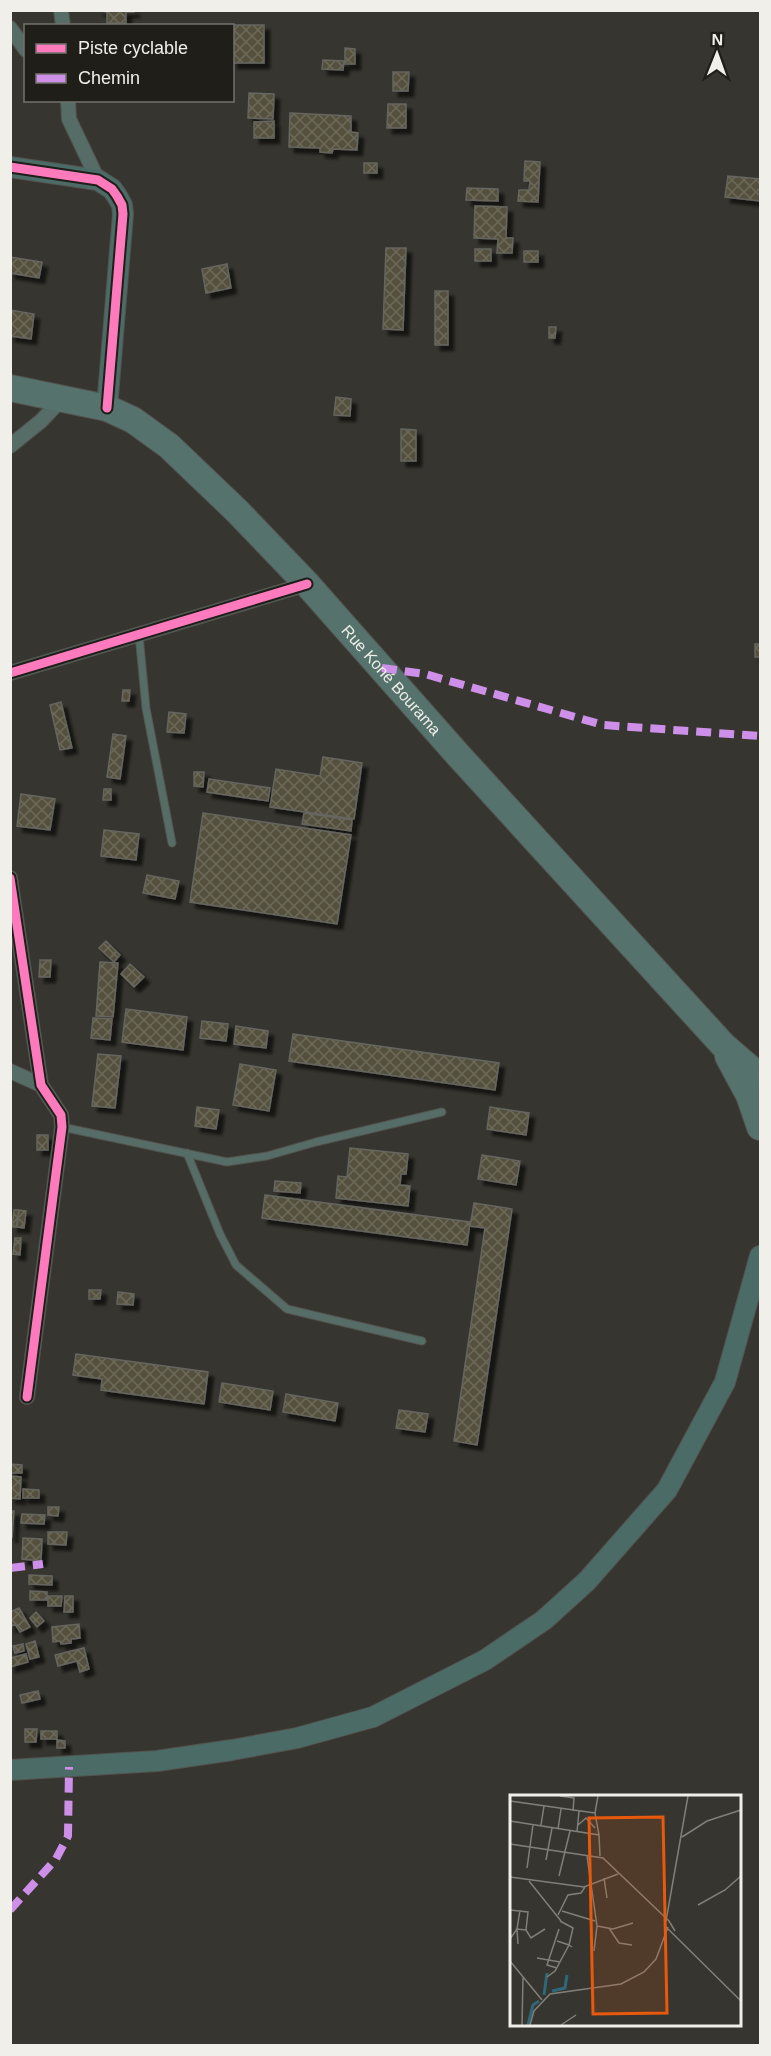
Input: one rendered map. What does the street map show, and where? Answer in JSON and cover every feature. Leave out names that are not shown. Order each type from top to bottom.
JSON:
[{"type":"highway","name":"Rue Koné Bourama","points":[[10,388],[107,408],[133,420],[169,446],[237,511],[307,584],[459,756],[723,1045],[760,1077]]},
{"type":"highway","name":"Rue Koné Bourama","points":[[723,1045],[748,1095],[760,1127]]},
{"type":"main road","points":[[10,167],[98,180],[112,189],[122,205],[107,408]]},
{"type":"main road","points":[[10,1770],[157,1761],[232,1750],[318,1732],[373,1717],[485,1660],[535,1626],[587,1581],[667,1490],[725,1382],[760,1256]]},
{"type":"street","points":[[10,28],[24,47]]},
{"type":"street","points":[[58,102],[69,119],[98,180]]},
{"type":"street","points":[[68,102],[69,119]]},
{"type":"street","points":[[10,446],[41,421],[62,399]]},
{"type":"street","points":[[10,673],[307,584]]},
{"type":"street","points":[[10,878],[41,1085],[61,1116],[62,1127],[27,1397]]},
{"type":"street","points":[[10,1071],[41,1085]]},
{"type":"lane","points":[[139,635],[146,708],[172,843]]},
{"type":"lane","points":[[62,1127],[227,1162],[267,1156],[442,1112]]},
{"type":"lane","points":[[187,1153],[220,1234],[236,1265],[287,1310],[422,1341]]},
{"type":"building","points":[[97,10],[134,10],[134,12],[126,12],[126,23],[107,23],[107,12]]},
{"type":"building","points":[[234,25],[264,25],[264,63],[234,63]]},
{"type":"building","points":[[345,48],[355,49],[355,64],[345,64]]},
{"type":"building","points":[[323,60],[344,61],[343,70],[322,69]]},
{"type":"building","points":[[393,72],[409,72],[408,91],[393,91]]},
{"type":"building","points":[[249,93],[274,94],[273,119],[248,118]]},
{"type":"building","points":[[388,104],[406,104],[406,128],[387,128]]},
{"type":"building","points":[[290,113],[351,116],[351,132],[358,133],[357,150],[333,149],[332,153],[320,152],[320,148],[289,147]]},
{"type":"building","points":[[274,121],[274,138],[254,138],[254,122]]},
{"type":"building","points":[[525,161],[540,162],[538,202],[518,201],[519,190],[529,190],[530,181],[524,181]]},
{"type":"building","points":[[364,163],[377,163],[377,173],[364,173]]},
{"type":"building","points":[[728,176],[760,179],[760,201],[725,197]]},
{"type":"building","points":[[467,188],[498,189],[498,201],[466,200]]},
{"type":"building","points":[[475,206],[507,207],[506,238],[513,238],[512,253],[497,253],[498,239],[474,238]]},
{"type":"building","points":[[386,248],[406,248],[403,330],[383,329]]},
{"type":"building","points":[[475,249],[491,249],[491,261],[475,261]]},
{"type":"building","points":[[524,251],[538,251],[538,262],[524,262]]},
{"type":"building","points":[[10,257],[42,262],[39,278],[10,273]]},
{"type":"building","points":[[227,264],[231,288],[206,293],[202,269]]},
{"type":"building","points":[[435,291],[448,291],[448,345],[435,345]]},
{"type":"building","points":[[10,310],[34,314],[31,339],[10,336]]},
{"type":"building","points":[[549,327],[556,327],[555,338],[549,338]]},
{"type":"building","points":[[336,397],[351,399],[350,416],[334,415]]},
{"type":"building","points":[[401,429],[416,430],[416,461],[401,461]]},
{"type":"building","points":[[755,644],[760,644],[760,657],[755,657]]},
{"type":"building","points":[[123,690],[130,690],[129,701],[122,701]]},
{"type":"building","points":[[61,702],[72,748],[60,750],[50,705]]},
{"type":"building","points":[[169,712],[186,714],[184,733],[167,732]]},
{"type":"building","points":[[113,734],[126,736],[120,779],[107,777]]},
{"type":"building","points":[[323,757],[362,763],[354,819],[270,807],[276,769],[320,776]]},
{"type":"building","points":[[194,772],[204,772],[203,787],[194,786]]},
{"type":"building","points":[[209,779],[270,788],[268,801],[207,792]]},
{"type":"building","points":[[104,789],[111,789],[111,800],[103,800]]},
{"type":"building","points":[[21,794],[55,799],[50,830],[17,826]]},
{"type":"building","points":[[203,813],[351,835],[337,924],[190,902]]},
{"type":"building","points":[[304,813],[352,820],[351,831],[302,824]]},
{"type":"building","points":[[104,830],[139,834],[136,860],[101,856]]},
{"type":"building","points":[[147,875],[179,881],[175,899],[143,893]]},
{"type":"building","points":[[106,941],[120,955],[114,962],[99,948]]},
{"type":"building","points":[[40,960],[51,960],[50,977],[39,977]]},
{"type":"building","points":[[100,962],[118,963],[113,1017],[96,1016]]},
{"type":"building","points":[[130,964],[144,977],[134,987],[121,974]]},
{"type":"building","points":[[126,1009],[187,1017],[183,1050],[122,1042]]},
{"type":"building","points":[[93,1018],[112,1019],[110,1040],[91,1038]]},
{"type":"building","points":[[202,1021],[228,1024],[226,1041],[200,1038]]},
{"type":"building","points":[[236,1026],[268,1031],[266,1048],[234,1044]]},
{"type":"building","points":[[293,1034],[499,1063],[495,1090],[289,1061]]},
{"type":"building","points":[[98,1054],[121,1056],[115,1108],[92,1106]]},
{"type":"building","points":[[240,1064],[276,1070],[269,1111],[233,1105]]},
{"type":"building","points":[[197,1107],[219,1110],[216,1129],[195,1126]]},
{"type":"building","points":[[490,1107],[529,1113],[526,1135],[487,1129]]},
{"type":"building","points":[[37,1135],[48,1135],[48,1150],[37,1150]]},
{"type":"building","points":[[350,1148],[408,1154],[406,1174],[401,1174],[400,1185],[410,1186],[408,1206],[336,1198],[338,1176],[347,1177]]},
{"type":"building","points":[[482,1155],[520,1161],[516,1185],[478,1179]]},
{"type":"building","points":[[275,1181],[301,1183],[300,1193],[274,1191]]},
{"type":"building","points":[[265,1195],[470,1222],[467,1245],[262,1218]]},
{"type":"building","points":[[474,1203],[512,1209],[477,1445],[454,1441],[485,1228],[470,1226]]},
{"type":"building","points":[[14,1210],[19,1210],[16,1227],[12,1227]]},
{"type":"building","points":[[19,1210],[26,1211],[24,1228],[17,1227]]},
{"type":"building","points":[[15,1238],[21,1238],[20,1255],[13,1254]]},
{"type":"building","points":[[89,1290],[101,1290],[100,1299],[89,1299]]},
{"type":"building","points":[[118,1292],[134,1294],[133,1305],[117,1304]]},
{"type":"building","points":[[76,1354],[208,1372],[204,1404],[101,1390],[102,1379],[73,1375]]},
{"type":"building","points":[[222,1383],[273,1391],[270,1410],[219,1402]]},
{"type":"building","points":[[286,1394],[338,1403],[335,1421],[283,1412]]},
{"type":"building","points":[[399,1410],[428,1414],[425,1432],[396,1428]]},
{"type":"building","points":[[10,1464],[22,1465],[22,1473],[10,1473]]},
{"type":"building","points":[[10,1476],[21,1477],[20,1499],[10,1498]]},
{"type":"building","points":[[23,1489],[39,1490],[39,1498],[23,1498]]},
{"type":"building","points":[[48,1507],[59,1507],[58,1516],[48,1515]]},
{"type":"building","points":[[10,1511],[14,1511],[12,1537],[10,1536]]},
{"type":"building","points":[[22,1514],[45,1515],[44,1524],[21,1523]]},
{"type":"building","points":[[48,1532],[67,1532],[66,1545],[48,1544]]},
{"type":"building","points":[[23,1538],[42,1539],[41,1561],[22,1559]]},
{"type":"building","points":[[29,1575],[52,1576],[52,1585],[29,1584]]},
{"type":"building","points":[[30,1591],[47,1592],[47,1600],[30,1600]]},
{"type":"building","points":[[48,1596],[62,1596],[61,1606],[48,1606]]},
{"type":"building","points":[[65,1596],[73,1596],[73,1612],[64,1612]]},
{"type":"building","points":[[19,1608],[30,1627],[20,1632],[15,1624],[10,1627],[10,1612]]},
{"type":"building","points":[[36,1612],[44,1621],[37,1627],[30,1618]]},
{"type":"building","points":[[79,1624],[80,1638],[71,1639],[71,1643],[53,1642],[52,1627]]},
{"type":"building","points":[[35,1641],[39,1657],[30,1659],[26,1644]]},
{"type":"building","points":[[23,1644],[24,1651],[15,1653],[13,1646]]},
{"type":"building","points":[[84,1648],[89,1669],[80,1672],[77,1661],[58,1666],[55,1655]]},
{"type":"building","points":[[26,1654],[28,1662],[10,1667],[10,1658]]},
{"type":"building","points":[[38,1691],[40,1699],[22,1703],[20,1695]]},
{"type":"building","points":[[25,1729],[37,1729],[36,1742],[25,1742]]},
{"type":"building","points":[[41,1731],[57,1731],[57,1739],[41,1739]]},
{"type":"building","points":[[57,1740],[65,1741],[65,1748],[57,1748]]},
{"type":"marked path","points":[[382,668],[425,674],[603,725],[760,736]]},
{"type":"marked path","points":[[10,1568],[43,1564]]},
{"type":"marked path","points":[[10,1910],[56,1859],[68,1836],[69,1767]]},
{"type":"cycle path","points":[[10,167],[98,180],[112,189],[122,205],[107,408]]},
{"type":"cycle path","points":[[10,673],[307,584]]},
{"type":"cycle path","points":[[10,878],[41,1085],[61,1115],[62,1127],[27,1397]]}]
